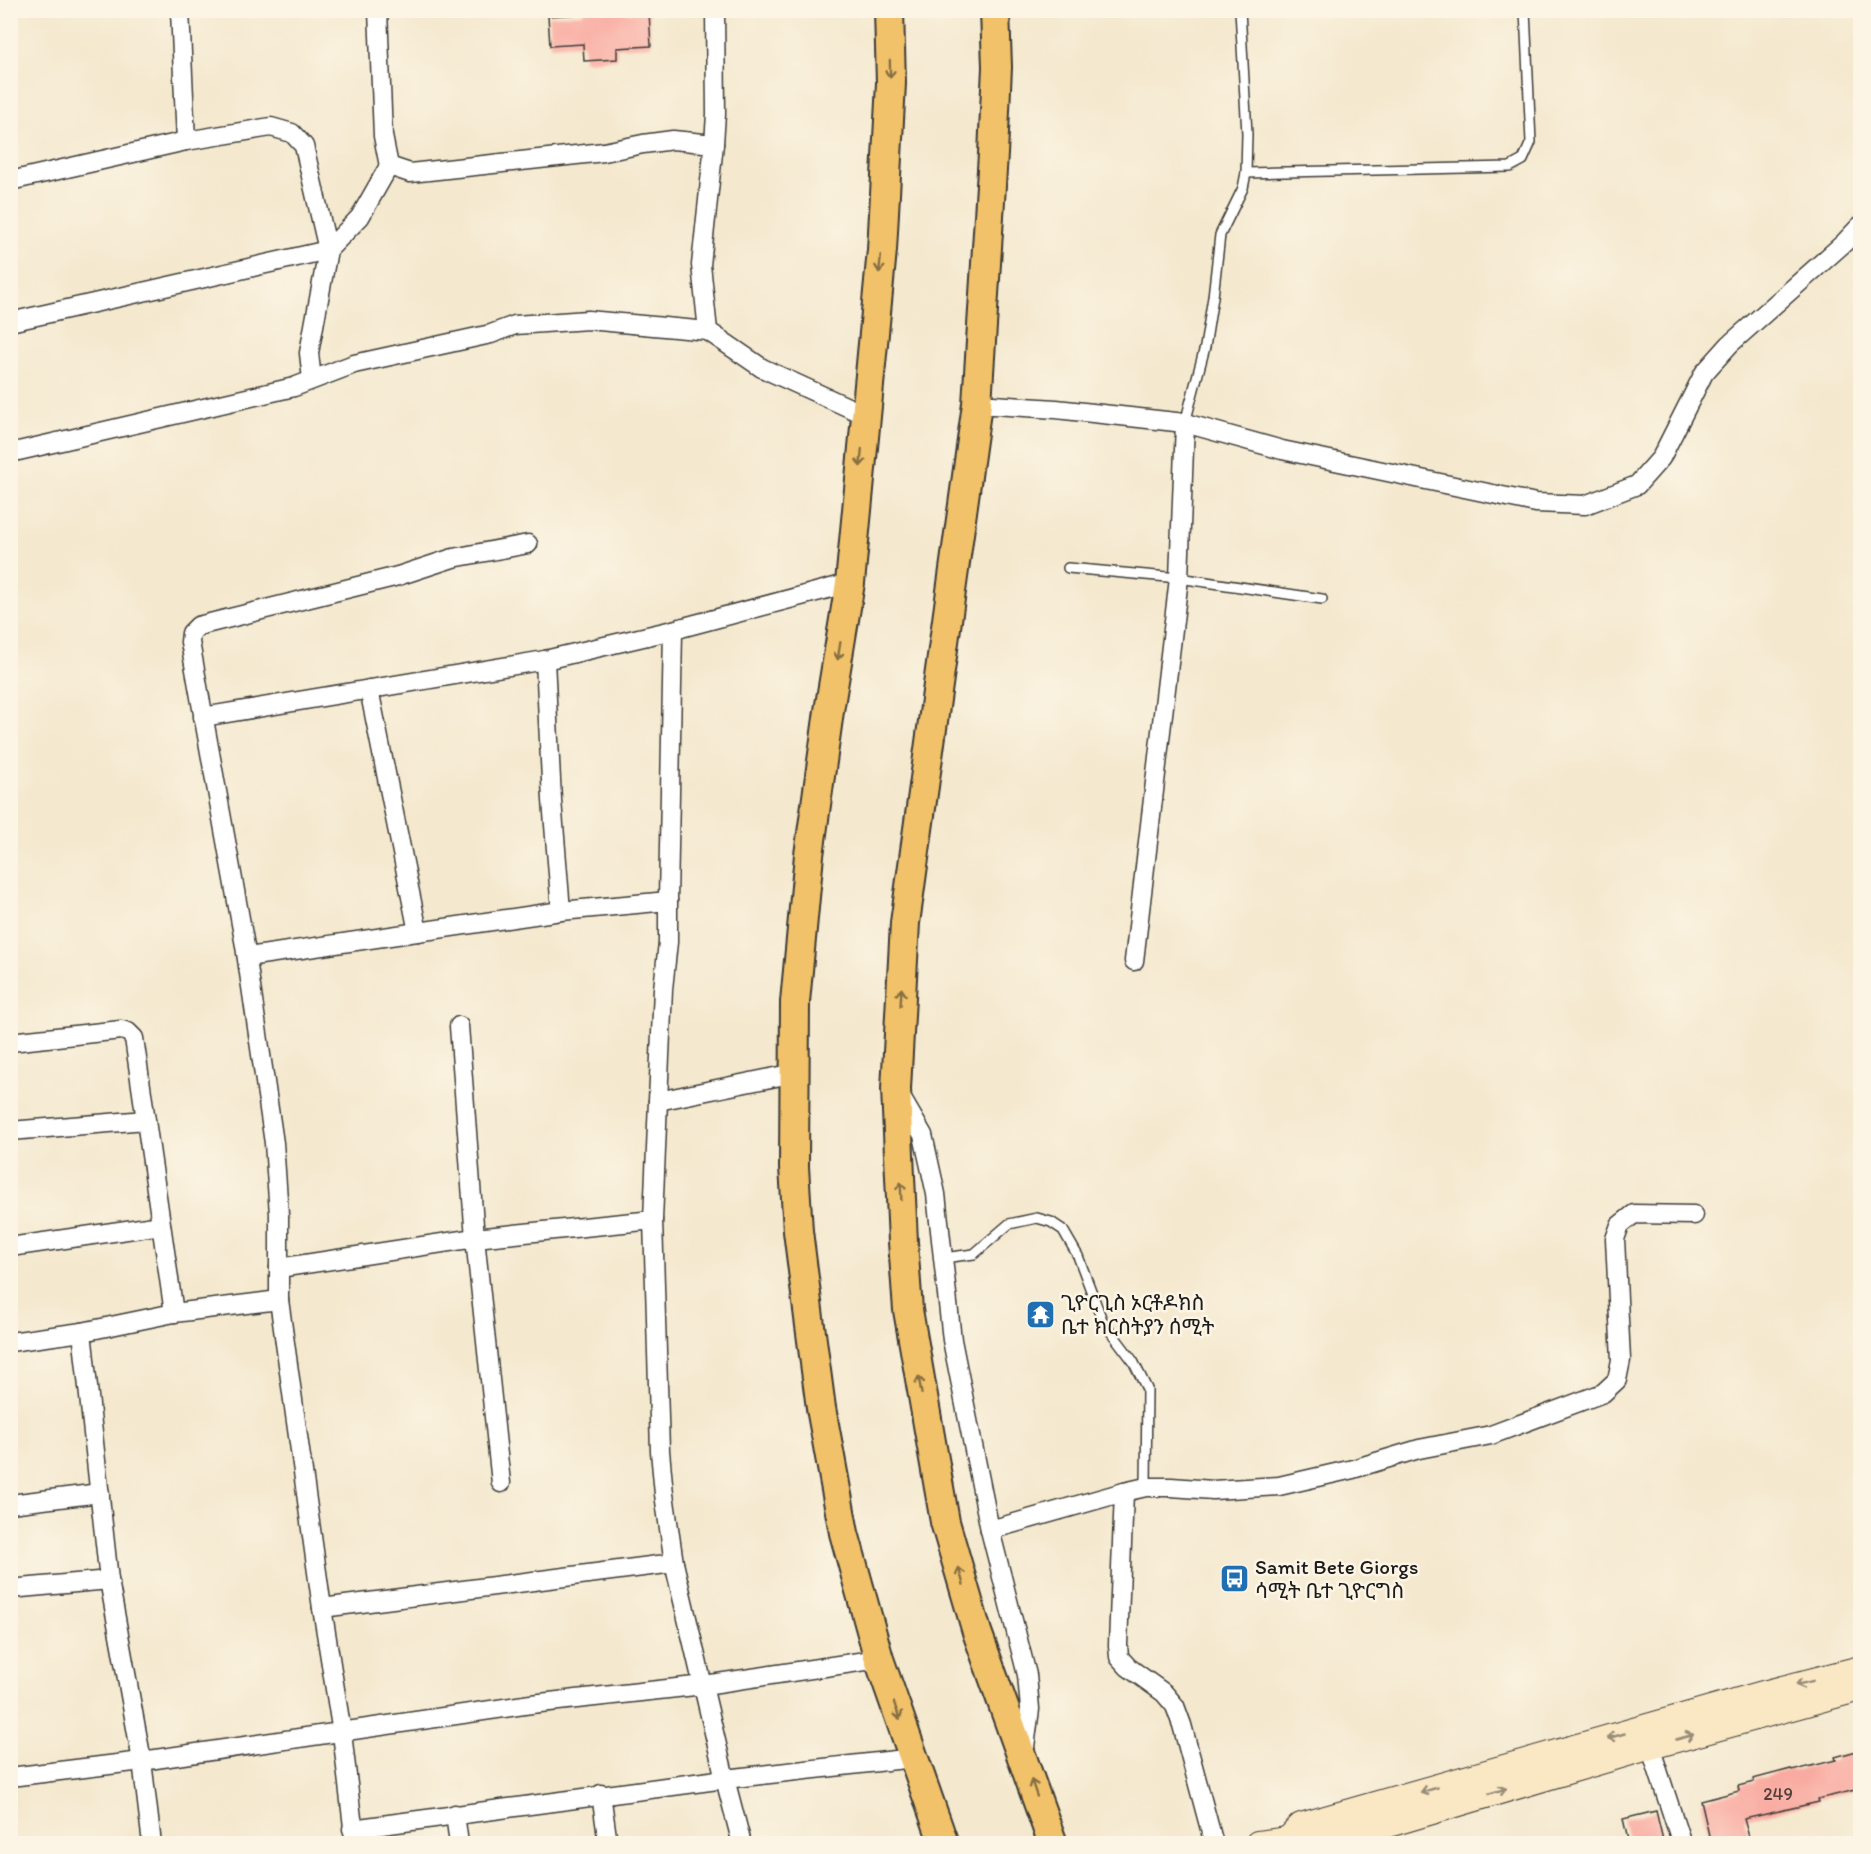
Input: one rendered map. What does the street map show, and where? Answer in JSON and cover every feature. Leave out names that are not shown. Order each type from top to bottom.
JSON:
[{"type":"main road","points":[[890,10],[891,83],[882,250],[850,584],[809,855],[795,1002],[794,1167],[798,1231],[819,1396],[844,1533],[879,1659],[944,1844]]},
{"type":"main road","points":[[995,10],[997,67],[991,202],[977,404],[905,923],[896,1089],[908,1310],[945,1522],[977,1632],[1053,1844]]},
{"type":"street","points":[[180,10],[186,141]]},
{"type":"street","points":[[10,322],[328,250],[360,217],[389,166],[383,136],[378,10]]},
{"type":"street","points":[[708,331],[701,265],[716,114],[715,10]]},
{"type":"street","points":[[10,181],[186,141],[271,127],[292,133],[304,146],[328,250],[309,353],[314,378]]},
{"type":"street","points":[[389,166],[410,173],[604,152],[673,140],[714,144]]},
{"type":"street","points":[[977,404],[1056,409],[1185,423],[1282,450],[1536,503],[1585,505],[1637,485],[1661,458],[1704,373],[1730,344],[1844,243],[1860,226]]},
{"type":"street","points":[[10,453],[294,387],[354,364],[491,334],[515,325],[588,320],[708,331],[762,368],[865,415]]},
{"type":"street","points":[[1134,961],[1179,578],[1185,423]]},
{"type":"street","points":[[528,544],[453,558],[380,581],[198,626],[191,633],[190,642],[247,957],[274,1143],[279,1214],[279,1300],[342,1733],[354,1836],[455,1814],[601,1794],[914,1758]]},
{"type":"street","points":[[203,717],[545,660],[673,630],[850,584]]},
{"type":"street","points":[[673,630],[668,942],[663,989],[653,1220],[660,1451],[674,1563],[742,1844]]},
{"type":"street","points":[[545,660],[552,800],[561,911]]},
{"type":"street","points":[[369,689],[418,932]]},
{"type":"street","points":[[247,957],[561,911],[668,901]]},
{"type":"street","points":[[459,1026],[476,1238],[501,1483]]},
{"type":"street","points":[[10,1042],[121,1030],[128,1032],[134,1038],[174,1313]]},
{"type":"street","points":[[658,1101],[795,1073]]},
{"type":"street","points":[[896,1089],[923,1135],[936,1194],[952,1340],[990,1530],[1027,1675],[1030,1709],[1023,1758]]},
{"type":"street","points":[[10,1131],[146,1119]]},
{"type":"street","points":[[990,1530],[1146,1487],[1213,1491],[1279,1486],[1353,1469],[1419,1449],[1491,1435],[1603,1393],[1617,1380],[1621,1360],[1615,1239],[1620,1226],[1635,1214],[1694,1215]]},
{"type":"street","points":[[279,1268],[476,1238],[653,1220]]},
{"type":"street","points":[[10,1247],[160,1225]]},
{"type":"street","points":[[10,1342],[82,1332],[174,1313],[279,1300]]},
{"type":"street","points":[[82,1332],[110,1580],[142,1761],[152,1844]]},
{"type":"street","points":[[1124,1492],[1119,1657],[1128,1667],[1164,1693],[1175,1706],[1214,1844]]},
{"type":"street","points":[[10,1504],[100,1493]]},
{"type":"street","points":[[322,1608],[674,1563]]},
{"type":"street","points":[[10,1589],[110,1580]]},
{"type":"street","points":[[10,1777],[342,1733],[531,1704],[704,1684],[879,1659]]},
{"type":"street","points":[[1321,1844],[1648,1738],[1763,1694],[1860,1668]]},
{"type":"street","points":[[1258,1844],[1297,1838],[1648,1738],[1860,1688]]},
{"type":"street","points":[[1648,1738],[1682,1844]]},
{"type":"street","points":[[601,1794],[608,1844]]},
{"type":"street","points":[[455,1814],[459,1844]]},
{"type":"lane","points":[[1185,423],[1205,347],[1220,234],[1243,188],[1246,173],[1247,134],[1240,10]]},
{"type":"lane","points":[[1246,173],[1510,167],[1523,160],[1531,142],[1525,10]]},
{"type":"lane","points":[[1068,568],[1179,578],[1322,599]]},
{"type":"lane","points":[[943,1258],[974,1254],[1010,1224],[1037,1218],[1051,1222],[1063,1230],[1078,1256],[1102,1320],[1133,1361],[1147,1389],[1146,1487]]},
{"type":"building","points":[[583,10],[649,12],[651,46],[617,48],[617,59],[584,61],[583,44],[550,46],[548,16],[583,14]]},
{"type":"building","points":[[1860,1750],[1860,1789],[1818,1799],[1819,1802],[1744,1819],[1751,1844],[1711,1844],[1701,1801],[1739,1791],[1738,1786],[1754,1782],[1753,1779],[1836,1760],[1835,1757]]},
{"type":"building","points":[[1656,1811],[1664,1844],[1629,1844],[1623,1819]]},
{"type":"place","name":"ጊዮርጊስ ኦርቶዶክስ ቤተ ክርስትያን ሰሚት","points":[[1040,1315]]},
{"type":"place","name":"Samit Bete Giorgs ሳሚት ቤተ ጊዮርግስ","points":[[1234,1579]]}]
